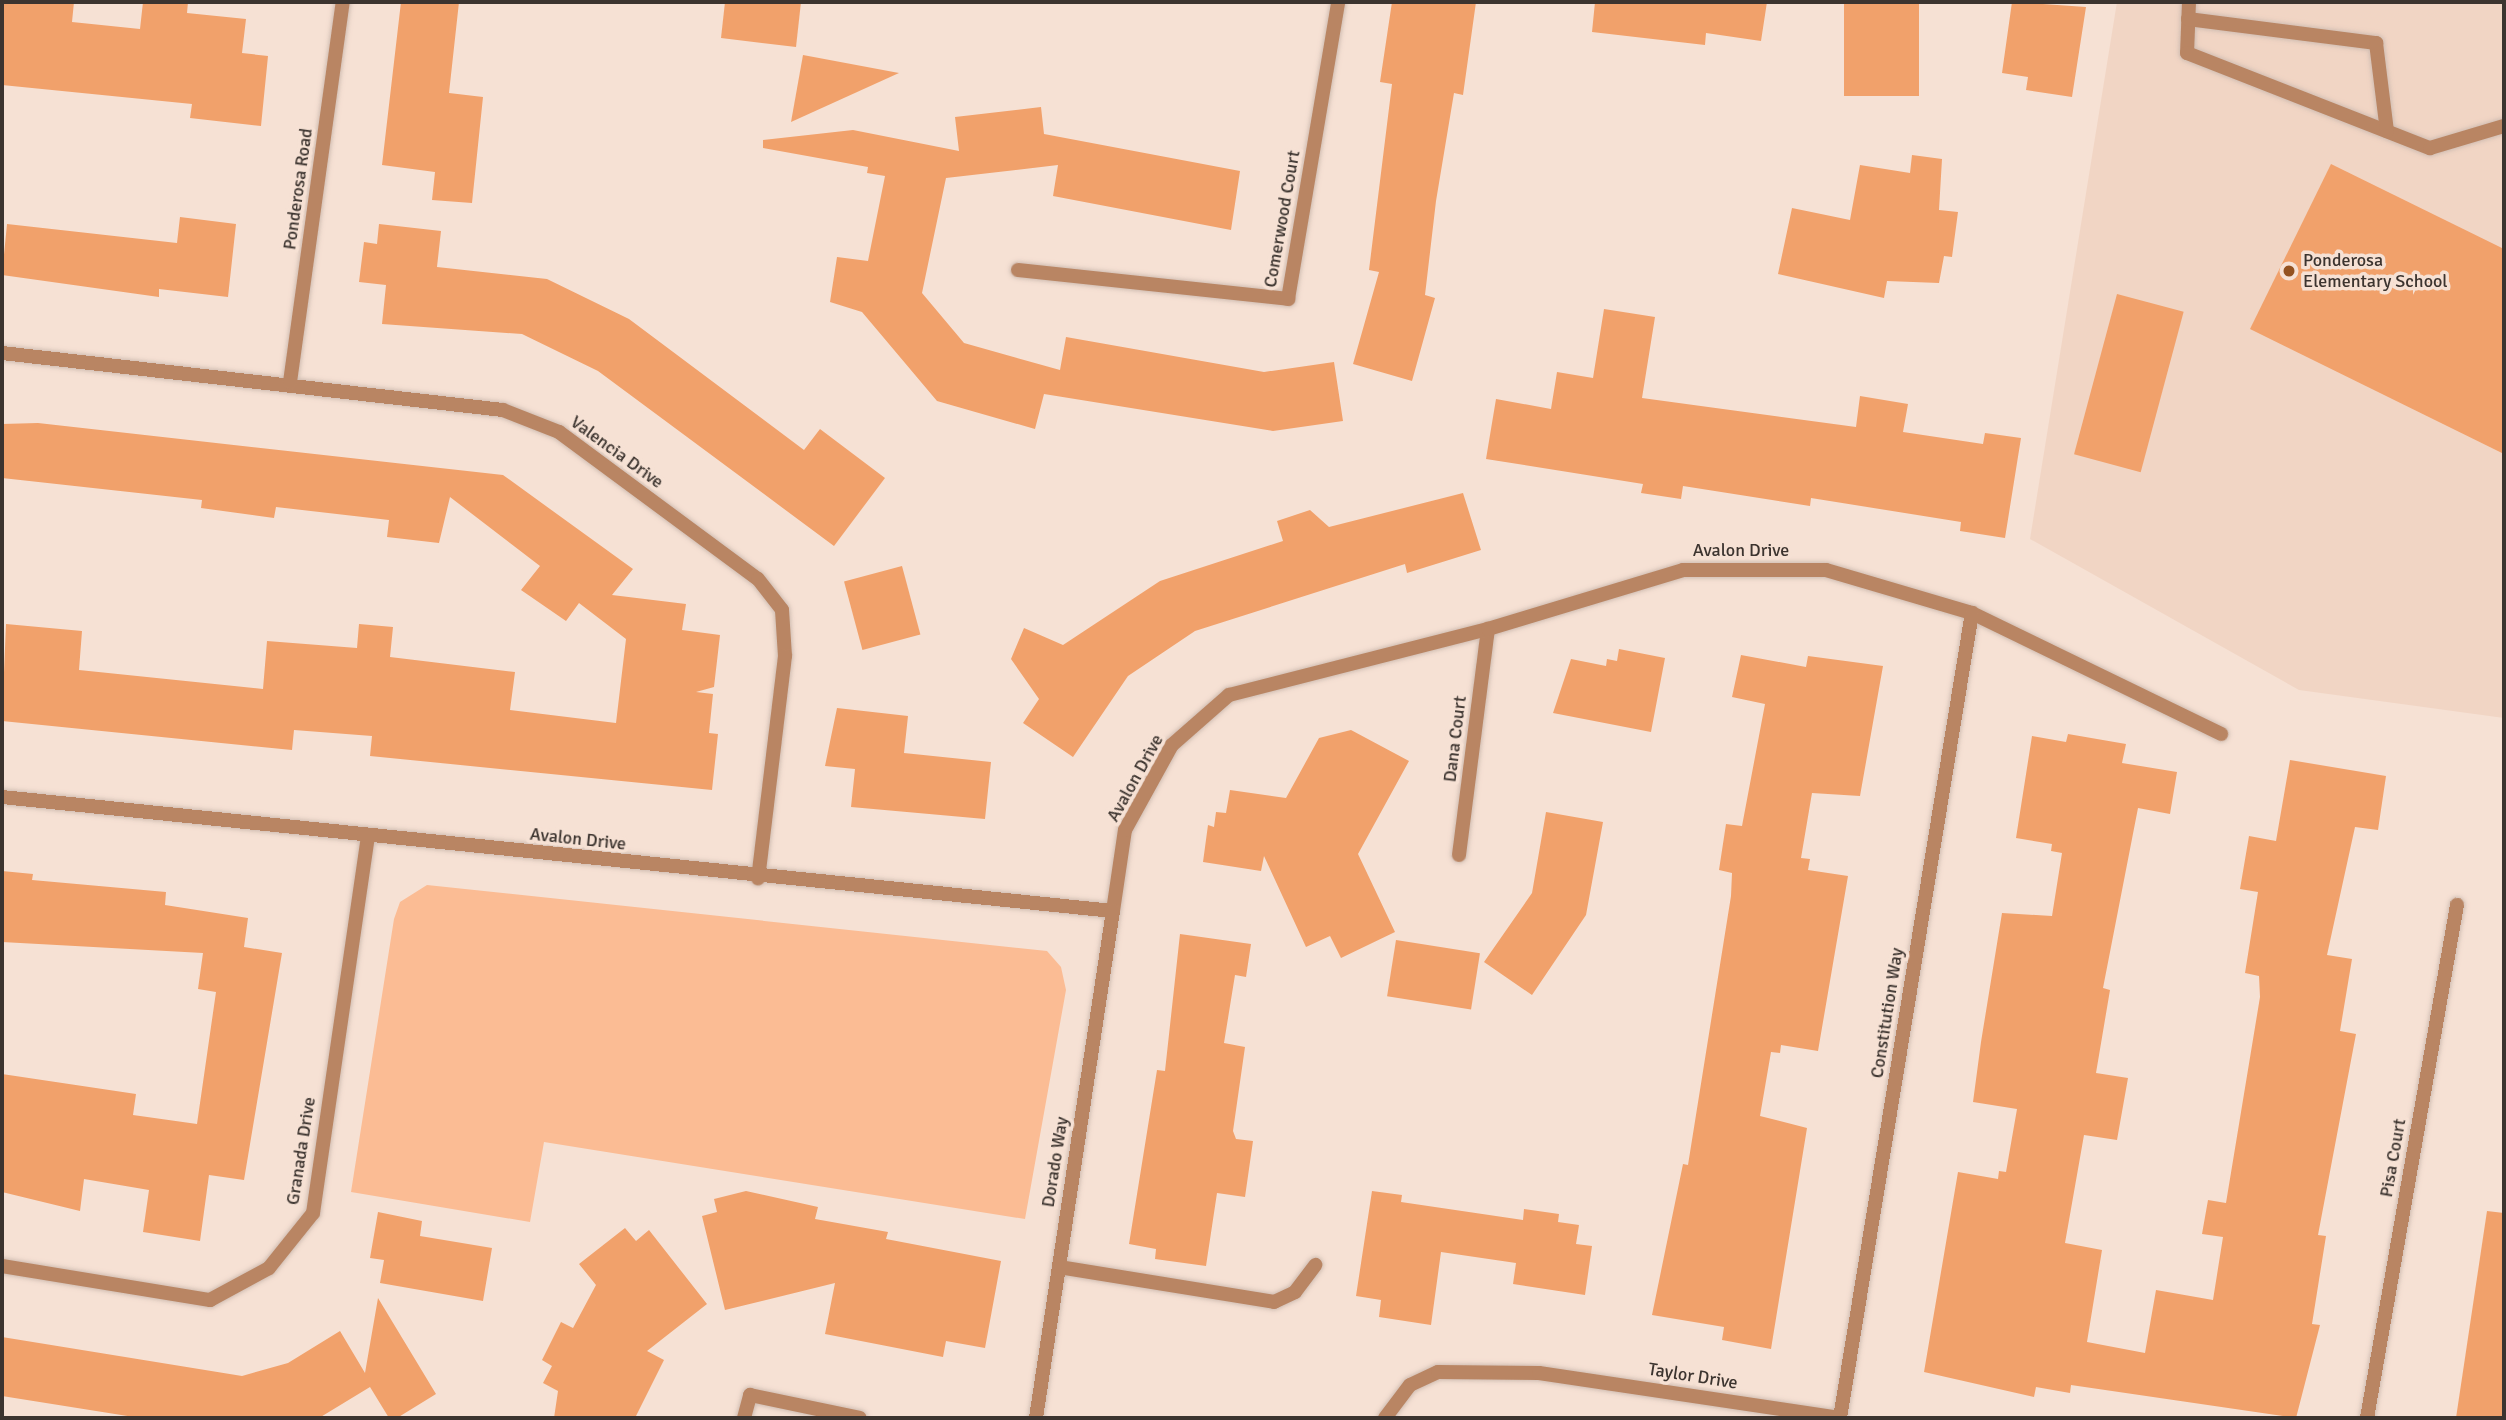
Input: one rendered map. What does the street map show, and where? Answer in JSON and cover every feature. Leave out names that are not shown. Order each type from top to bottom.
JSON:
[{"type":"street","name":"Ponderosa Road","points":[[290,382],[343,2]]},
{"type":"street","name":"Comerwood Court","points":[[1018,270],[1288,299],[1338,2]]},
{"type":"street","points":[[2189,2],[2187,53],[2430,148],[2504,127]]},
{"type":"street","points":[[2188,19],[2376,43],[2387,131]]},
{"type":"street","name":"Valencia Drive","points":[[2,353],[290,382],[503,410],[559,432],[758,579],[782,610],[785,656],[758,878]]},
{"type":"street","name":"Avalon Drive","points":[[2,797],[758,878],[1113,911],[1125,830],[1172,745],[1229,695],[1488,629],[1683,570],[1826,570],[1972,614],[2221,734]]},
{"type":"street","name":"Constitution Way","points":[[1840,1418],[1972,614]]},
{"type":"street","name":"Dana Court","points":[[1460,855],[1488,629]]},
{"type":"street","name":"Granada Drive","points":[[2,1266],[209,1300],[269,1268],[313,1213],[368,835]]},
{"type":"street","name":"Pisa Court","points":[[2367,1418],[2457,905]]},
{"type":"street","name":"Dorado Way","points":[[1036,1418],[1113,911]]},
{"type":"street","points":[[1059,1267],[1274,1302],[1295,1292],[1315,1265]]},
{"type":"street","name":"Taylor Drive","points":[[1385,1418],[1410,1385],[1438,1372],[1539,1373],[1840,1418]]},
{"type":"street","points":[[744,1418],[750,1395],[860,1418]]},
{"type":"shaded area","name":"Ponderosa Elementary School","points":[[2117,2],[2504,2],[2504,718],[2299,690],[2030,539]]},
{"type":"shaded area","points":[[427,885],[1047,951],[1061,967],[1066,990],[1025,1219],[544,1142],[530,1222],[351,1192],[394,919],[400,902]]},
{"type":"building","points":[[2,2],[74,2],[72,22],[140,29],[143,2],[188,2],[187,13],[246,19],[242,53],[268,56],[261,126],[190,118],[192,104],[2,85]]},
{"type":"building","points":[[401,2],[459,2],[449,93],[483,97],[472,203],[432,200],[435,172],[382,165]]},
{"type":"building","points":[[725,2],[801,2],[796,47],[721,38]]},
{"type":"building","points":[[1392,2],[1476,2],[1463,95],[1454,93],[1436,201],[1425,295],[1435,298],[1412,381],[1353,364],[1379,272],[1369,270],[1392,84],[1380,82]]},
{"type":"building","points":[[1595,2],[1767,2],[1761,41],[1706,33],[1705,45],[1592,32]]},
{"type":"building","points":[[1844,2],[1919,2],[1919,96],[1844,96]]},
{"type":"building","points":[[2012,2],[2086,7],[2072,97],[2026,90],[2028,77],[2002,73]]},
{"type":"building","points":[[803,55],[899,73],[791,122]]},
{"type":"building","points":[[1041,107],[1044,134],[1240,171],[1231,230],[1053,196],[1058,165],[946,178],[922,293],[964,343],[1060,370],[1066,337],[1264,372],[1334,362],[1343,421],[1273,431],[1044,394],[1035,429],[937,401],[862,312],[830,302],[837,257],[868,261],[885,176],[867,173],[868,167],[763,148],[763,140],[853,130],[959,151],[955,117]]},
{"type":"building","points":[[1912,155],[1942,159],[1939,210],[1958,212],[1952,257],[1944,256],[1939,283],[1887,281],[1884,298],[1778,274],[1792,208],[1850,220],[1860,165],[1910,173]]},
{"type":"building","points":[[2331,164],[2504,249],[2504,454],[2250,329]]},
{"type":"building","points":[[180,217],[236,224],[228,297],[159,289],[159,297],[2,275],[7,224],[177,243]]},
{"type":"building","points":[[379,224],[441,231],[437,267],[547,279],[629,319],[804,450],[820,429],[885,478],[834,546],[598,371],[522,334],[382,324],[386,285],[359,282],[364,242],[377,244]]},
{"type":"building","points":[[2117,294],[2184,312],[2141,472],[2074,454]]},
{"type":"building","points":[[1604,309],[1655,317],[1642,398],[1856,427],[1860,396],[1908,404],[1903,432],[1983,444],[1985,433],[2021,438],[2005,538],[1960,531],[1961,522],[1811,498],[1810,506],[1683,486],[1681,499],[1641,493],[1643,484],[1486,459],[1496,399],[1551,409],[1557,372],[1593,378]]},
{"type":"building","points":[[38,423],[503,475],[633,569],[612,595],[686,604],[682,630],[720,635],[714,687],[696,692],[713,694],[709,733],[718,734],[712,790],[370,756],[372,736],[294,730],[292,750],[2,721],[6,624],[82,631],[79,670],[263,689],[267,641],[357,648],[359,624],[393,627],[390,657],[515,672],[510,710],[616,723],[626,639],[579,603],[566,621],[521,590],[540,566],[450,497],[439,543],[387,537],[389,520],[276,507],[274,518],[201,508],[202,500],[2,478],[2,424]]},
{"type":"building","points":[[1463,493],[1481,550],[1407,573],[1405,564],[1195,631],[1128,676],[1073,757],[1023,723],[1039,699],[1011,659],[1024,628],[1063,645],[1160,581],[1283,541],[1277,521],[1310,510],[1329,527]]},
{"type":"building","points":[[902,566],[920,635],[862,650],[844,582]]},
{"type":"building","points":[[1619,649],[1665,658],[1651,732],[1553,713],[1571,659],[1606,666],[1607,659],[1617,661]]},
{"type":"building","points":[[1741,655],[1806,667],[1808,656],[1883,666],[1860,796],[1812,793],[1801,858],[1810,859],[1808,870],[1848,876],[1818,1051],[1781,1045],[1780,1053],[1771,1052],[1760,1116],[1807,1128],[1771,1349],[1722,1340],[1724,1327],[1652,1315],[1683,1164],[1688,1165],[1731,896],[1732,873],[1719,870],[1726,824],[1742,826],[1765,704],[1732,697]]},
{"type":"building","points":[[837,708],[908,716],[904,753],[991,762],[985,819],[851,807],[855,769],[825,766]]},
{"type":"building","points":[[1351,730],[1409,761],[1358,854],[1395,932],[1341,958],[1330,936],[1306,947],[1264,856],[1261,871],[1203,862],[1208,825],[1214,827],[1216,812],[1226,813],[1230,790],[1286,798],[1319,738]]},
{"type":"building","points":[[2068,734],[2126,744],[2122,763],[2177,772],[2170,814],[2138,808],[2103,988],[2110,990],[2096,1073],[2128,1078],[2117,1140],[2084,1135],[2065,1243],[2102,1250],[2087,1342],[2145,1353],[2156,1290],[2213,1300],[2223,1237],[2202,1234],[2208,1200],[2226,1203],[2260,997],[2259,976],[2245,973],[2258,892],[2240,889],[2249,836],[2276,841],[2290,760],[2386,776],[2378,830],[2355,827],[2327,955],[2352,959],[2340,1031],[2356,1034],[2318,1235],[2326,1236],[2312,1324],[2320,1325],[2296,1418],[2071,1385],[2070,1393],[2036,1387],[2034,1397],[1924,1372],[1958,1172],[1998,1179],[1999,1171],[2006,1172],[2017,1109],[1973,1102],[1981,1042],[2002,913],[2052,916],[2062,853],[2051,851],[2052,844],[2016,838],[2032,736],[2066,742]]},
{"type":"building","points":[[1546,812],[1603,822],[1586,915],[1532,995],[1484,962],[1532,893]]},
{"type":"building","points":[[2,871],[33,874],[32,880],[166,892],[165,905],[248,918],[244,947],[282,953],[244,1180],[209,1175],[200,1241],[143,1232],[149,1190],[84,1179],[80,1211],[2,1192],[2,1074],[136,1094],[133,1115],[197,1124],[216,992],[198,989],[203,953],[2,942]]},
{"type":"building","points":[[1180,934],[1251,944],[1246,977],[1235,975],[1224,1043],[1245,1047],[1233,1131],[1236,1139],[1253,1141],[1245,1197],[1217,1193],[1206,1266],[1155,1259],[1156,1249],[1129,1244],[1157,1070],[1165,1071]]},
{"type":"building","points":[[1396,940],[1480,953],[1471,1010],[1387,996]]},
{"type":"building","points":[[746,1191],[818,1207],[815,1219],[888,1232],[886,1239],[1001,1261],[985,1348],[946,1341],[943,1357],[825,1334],[835,1283],[725,1310],[702,1216],[717,1212],[714,1199]]},
{"type":"building","points":[[1372,1191],[1402,1195],[1401,1202],[1523,1220],[1524,1209],[1559,1214],[1558,1222],[1579,1225],[1576,1244],[1592,1246],[1585,1295],[1513,1284],[1516,1263],[1441,1252],[1431,1325],[1379,1317],[1381,1300],[1356,1296]]},
{"type":"building","points":[[2487,1211],[2504,1213],[2504,1418],[2456,1418]]},
{"type":"building","points":[[378,1212],[422,1221],[420,1236],[492,1248],[483,1301],[380,1283],[384,1260],[370,1258]]},
{"type":"building","points":[[625,1228],[636,1241],[649,1230],[707,1304],[647,1351],[664,1360],[635,1418],[554,1418],[558,1391],[543,1383],[552,1366],[542,1360],[561,1322],[573,1328],[596,1285],[579,1264]]},
{"type":"building","points":[[378,1298],[436,1394],[397,1418],[389,1418],[370,1387],[319,1418],[140,1418],[2,1396],[2,1337],[242,1376],[288,1363],[340,1331],[365,1373]]},
{"type":"place","name":"Ponderosa Elementary School","points":[[2289,271]]}]
